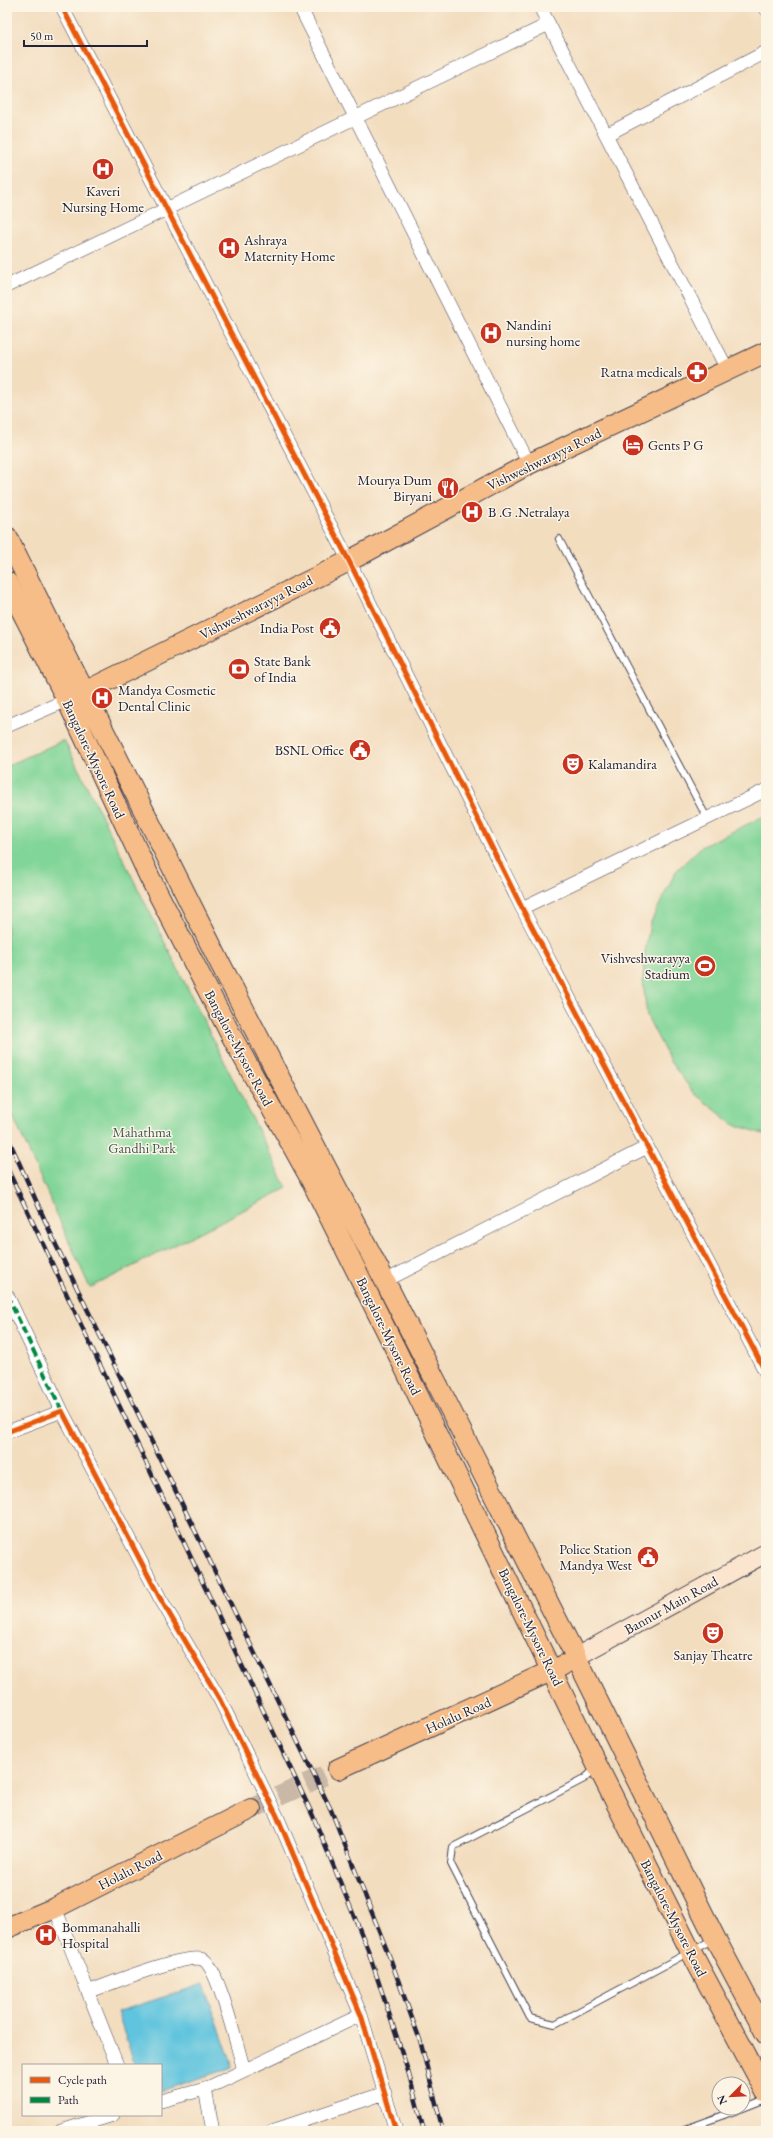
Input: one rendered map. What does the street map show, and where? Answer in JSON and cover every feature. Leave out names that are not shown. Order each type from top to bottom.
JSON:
[{"type":"main road","name":"Vishweshwarayya Road","points":[[75,696],[349,561],[529,464],[766,352]]},
{"type":"main road","name":"Bangalore-Mysore Road","points":[[7,537],[75,696],[150,878],[231,1035],[312,1183],[403,1364],[598,1767],[690,1950],[766,2092]]},
{"type":"main road","name":"Bangalore-Mysore Road","points":[[7,582],[75,696],[385,1281],[716,1938],[766,2034]]},
{"type":"main road","name":"Bannur Main Road","points":[[576,1658],[766,1553]]},
{"type":"main road","name":"Holalu Road","points":[[338,1769],[552,1671],[576,1658]]},
{"type":"main road","name":"Holalu Road","points":[[7,1928],[55,1908],[251,1809]]},
{"type":"street","points":[[62,7],[349,561],[522,908],[766,1374]]},
{"type":"street","points":[[300,7],[529,464]]},
{"type":"street","points":[[540,7],[728,371]]},
{"type":"street","points":[[7,286],[549,24]]},
{"type":"street","points":[[606,135],[766,52]]},
{"type":"street","points":[[7,726],[75,696]]},
{"type":"street","points":[[522,908],[766,790]]},
{"type":"street","points":[[385,1281],[647,1147]]},
{"type":"street","points":[[7,1295],[62,1411],[160,1598],[220,1700],[277,1816],[361,2016],[396,2131]]},
{"type":"street","points":[[7,1432],[62,1411]]},
{"type":"street","points":[[55,1908],[117,2064]]},
{"type":"street","points":[[88,1992],[180,1960],[197,1957],[204,1960],[214,1975],[244,2070]]},
{"type":"street","points":[[162,2101],[205,2089],[361,2016]]},
{"type":"street","points":[[205,2089],[213,2131]]},
{"type":"street","points":[[272,2131],[385,2093]]},
{"type":"street","points":[[61,2131],[110,2116]]},
{"type":"lane","points":[[559,539],[707,818]]},
{"type":"lane","points":[[598,1767],[584,1778],[453,1847],[451,1864],[530,2018],[555,2024],[690,1950],[716,1938]]},
{"type":"lane","points":[[751,2105],[766,2099]]},
{"type":"lane","points":[[680,2131],[721,2116]]},
{"type":"green space","name":"Mahathma Gandhi Park","points":[[64,740],[287,1188],[90,1288],[7,1103],[7,766]]},
{"type":"green space","name":"Vishveshwarayya Stadium","points":[[766,815],[766,1135],[733,1124],[695,1094],[671,1063],[647,1016],[643,981],[645,952],[650,924],[676,871],[701,847]]},
{"type":"water","points":[[204,1984],[233,2067],[162,2091],[162,2064],[135,2064],[117,2012]]},
{"type":"tunnel","points":[[251,1809],[338,1769]]},
{"type":"railway","points":[[7,1136],[56,1245],[331,1810],[390,1958],[420,2040],[443,2131]]},
{"type":"railway","points":[[7,1168],[313,1816],[368,1950],[408,2071],[424,2131]]},
{"type":"marked path","points":[[7,1295],[62,1411]]},
{"type":"cycle path","points":[[62,7],[349,561],[522,908],[766,1373]]},
{"type":"cycle path","points":[[7,1432],[62,1411],[160,1598],[220,1700],[277,1816],[361,2015],[396,2131]]},
{"type":"place","name":"Kaveri Nursing Home","points":[[103,169]]},
{"type":"place","name":"Ashraya Maternity Home","points":[[229,248]]},
{"type":"place","name":"Nandini nursing home","points":[[491,333]]},
{"type":"place","name":"Ratna medicals","points":[[697,372]]},
{"type":"place","name":"Gents P G","points":[[633,445]]},
{"type":"place","name":"Mourya Dum Biryani","points":[[448,488]]},
{"type":"place","name":"B .G .Netralaya","points":[[472,512]]},
{"type":"place","name":"India Post","points":[[330,628]]},
{"type":"place","name":"State Bank of India","points":[[239,669]]},
{"type":"place","name":"Mandya Cosmetic Dental Clinic","points":[[102,698]]},
{"type":"place","name":"BSNL Office","points":[[360,750]]},
{"type":"place","name":"Kalamandira","points":[[573,764]]},
{"type":"place","name":"Vishveshwarayya Stadium","points":[[705,966]]},
{"type":"place","name":"Police Station Mandya West","points":[[648,1557]]},
{"type":"place","name":"Sanjay Theatre","points":[[713,1633]]},
{"type":"place","name":"Bommanahalli Hospital","points":[[46,1935]]}]
